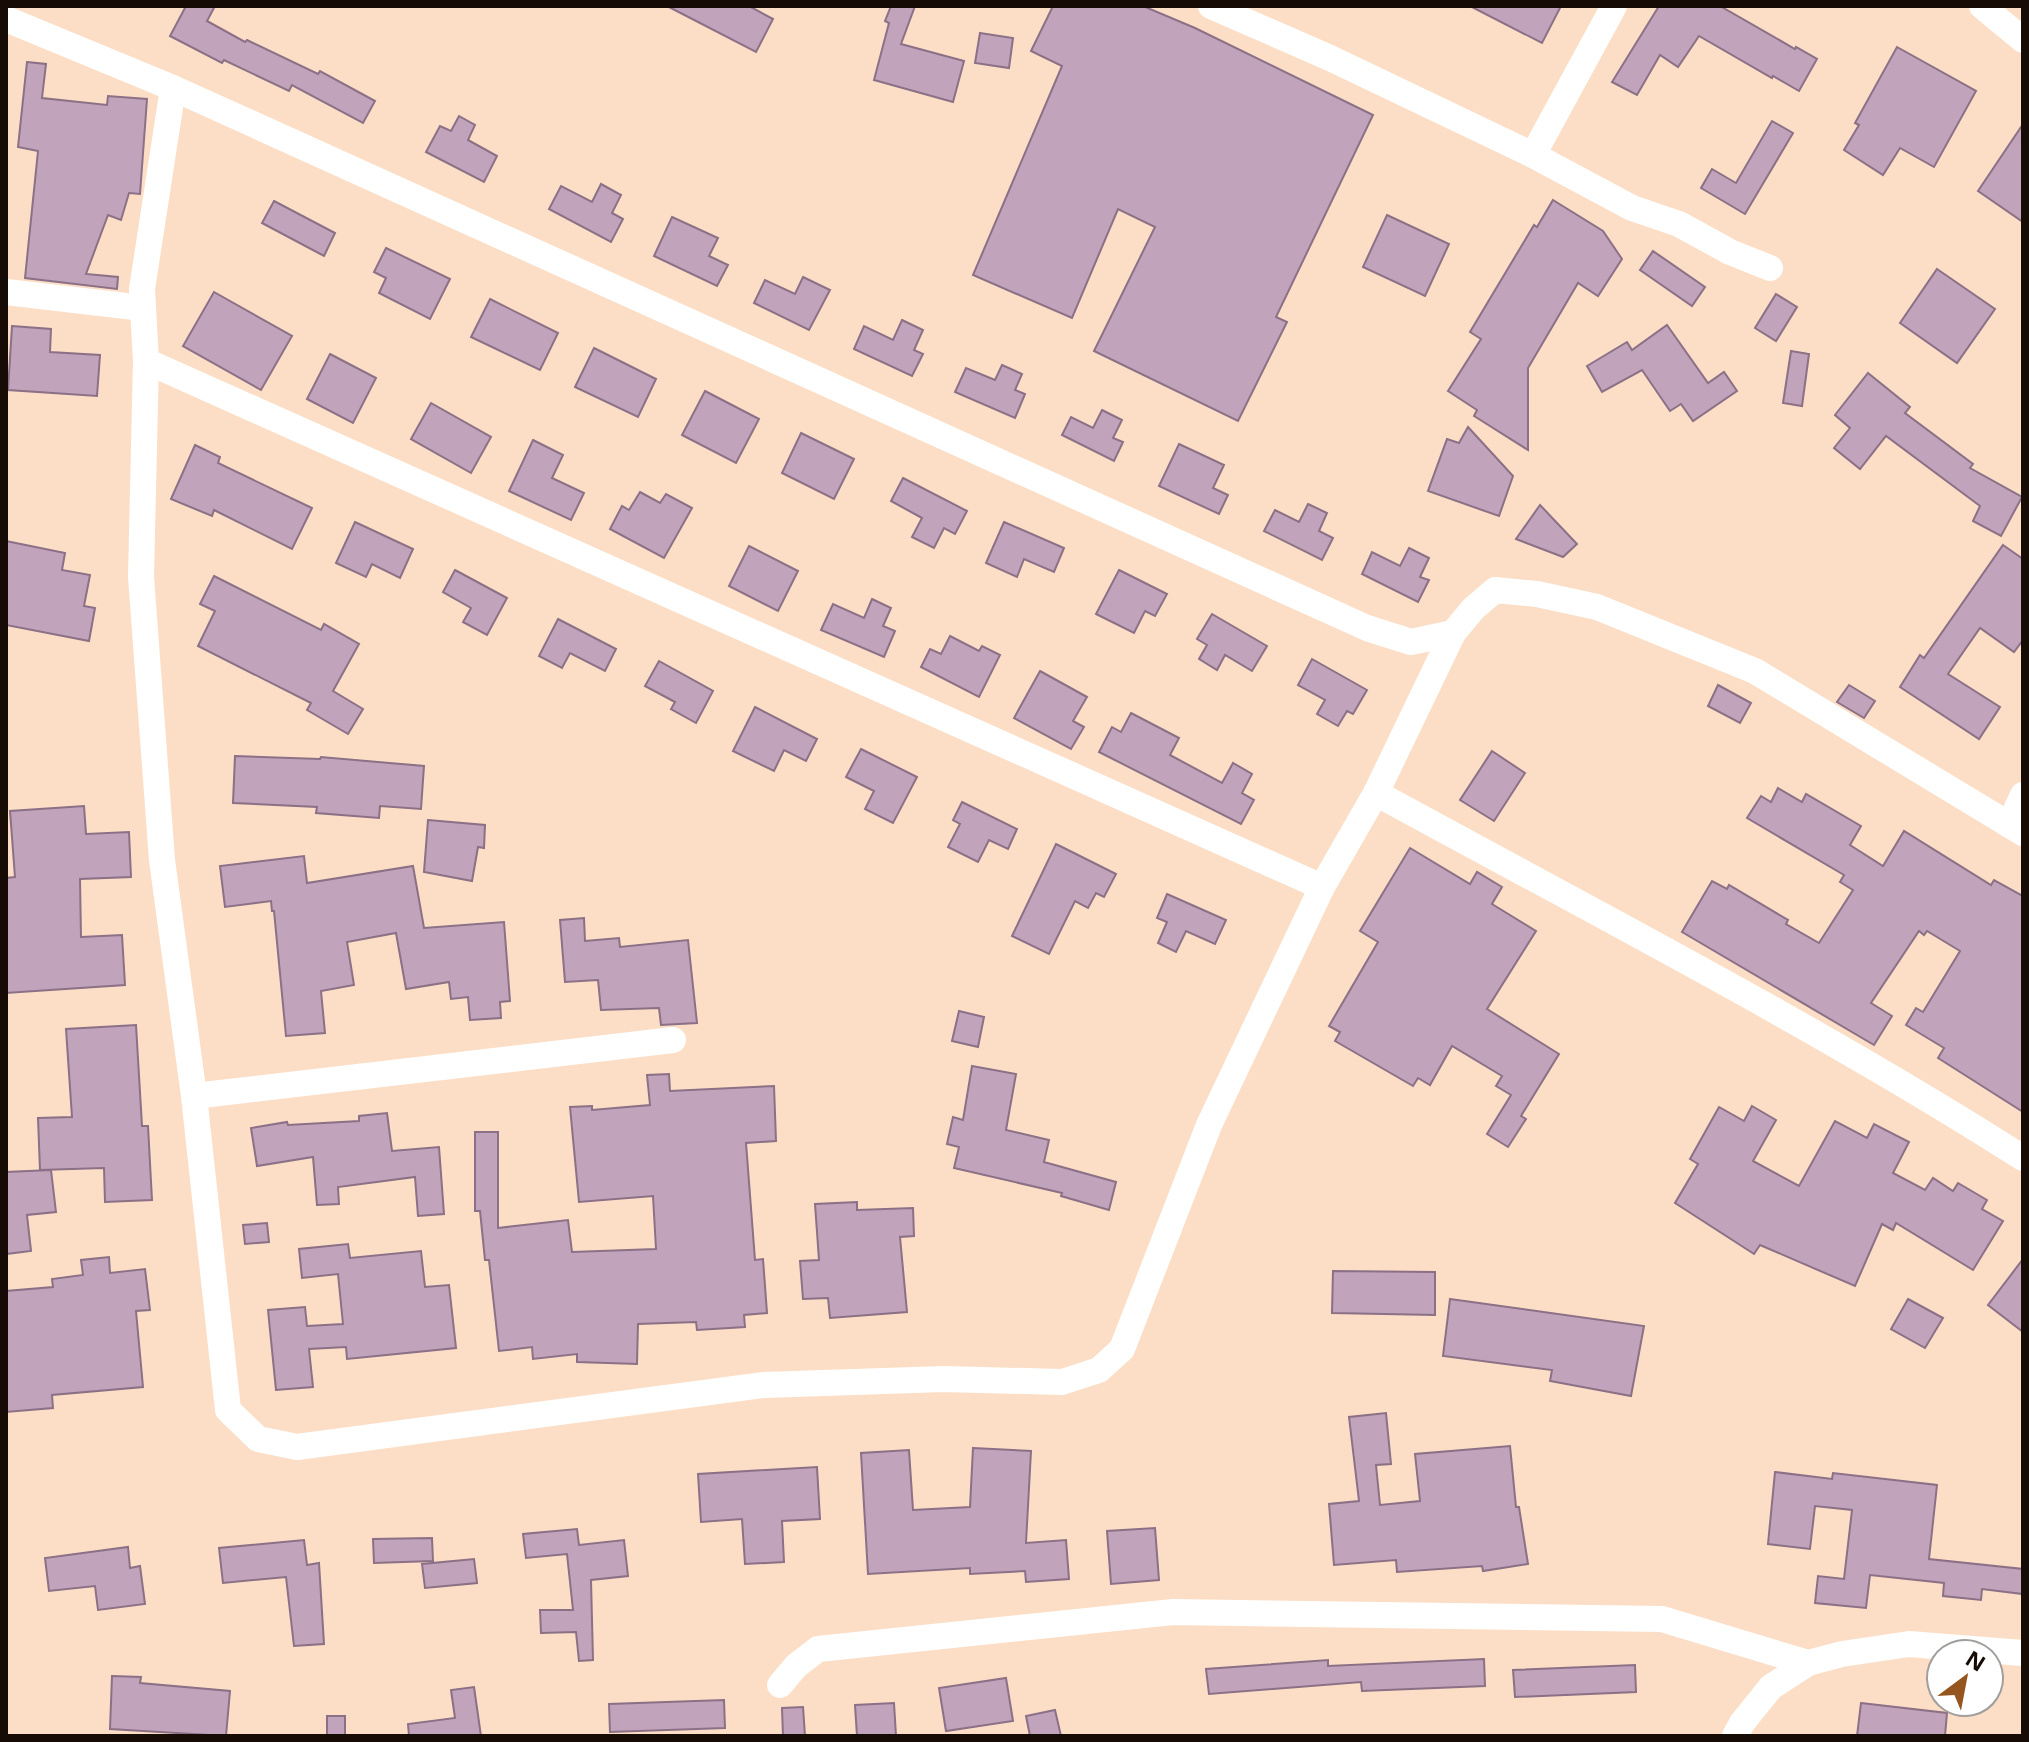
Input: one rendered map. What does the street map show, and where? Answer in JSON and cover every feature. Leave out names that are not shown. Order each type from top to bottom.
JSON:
[{"type":"street","points":[[1211,6],[1330,58],[1533,155],[1632,208],[1679,224],[1730,252],[1770,268]]},
{"type":"street","points":[[1533,155],[1614,6]]},
{"type":"street","points":[[1982,6],[2023,40]]},
{"type":"street","points":[[6,19],[173,88],[1367,628],[1411,642],[1453,633]]},
{"type":"street","points":[[173,88],[142,289],[146,361],[141,577],[162,860],[194,1096],[228,1410],[258,1439],[297,1447],[764,1385],[944,1379],[1062,1382],[1099,1370],[1122,1349],[1209,1125],[1322,887],[1376,793],[1453,633],[1473,609],[1495,590],[1537,594],[1597,607],[1755,671],[2016,829],[2023,795]]},
{"type":"street","points":[[6,292],[143,308]]},
{"type":"street","points":[[146,361],[1322,887]]},
{"type":"street","points":[[1376,793],[1738,991],[1950,1111],[2023,1158]]},
{"type":"street","points":[[194,1096],[673,1040]]},
{"type":"street","points":[[780,1685],[796,1666],[818,1649],[1173,1612],[1662,1619],[1808,1663]]},
{"type":"street","points":[[1735,1736],[1771,1687],[1808,1663],[1842,1654],[1909,1644],[2023,1653]]},
{"type":"building","points":[[186,6],[215,6],[207,21],[245,42],[247,40],[318,74],[320,71],[375,101],[363,123],[292,85],[289,91],[224,60],[222,63],[170,36]]},
{"type":"building","points":[[667,6],[749,6],[773,19],[756,52]]},
{"type":"building","points":[[891,6],[915,6],[901,44],[964,61],[953,102],[874,80],[889,23],[885,21]]},
{"type":"building","points":[[1053,6],[1143,6],[1373,115],[1276,317],[1287,322],[1238,421],[1094,351],[1155,227],[1118,209],[1072,318],[973,275],[1062,66],[1031,51]]},
{"type":"building","points":[[1470,6],[1561,6],[1542,43]]},
{"type":"building","points":[[1659,6],[1720,6],[1817,59],[1799,91],[1699,36],[1678,67],[1660,55],[1637,95],[1612,82]]},
{"type":"building","points":[[980,33],[1013,38],[1009,68],[975,63]]},
{"type":"building","points":[[1897,47],[1976,91],[1934,167],[1900,148],[1883,175],[1844,150],[1859,125],[1855,123]]},
{"type":"building","points":[[27,62],[46,64],[42,98],[107,105],[108,96],[147,99],[140,194],[129,193],[121,220],[108,215],[86,274],[118,277],[117,289],[25,278],[38,151],[18,147]]},
{"type":"building","points":[[459,116],[475,125],[468,140],[497,156],[484,182],[426,152],[440,126],[451,131]]},
{"type":"building","points":[[1772,121],[1793,133],[1745,214],[1701,188],[1712,169],[1736,183]]},
{"type":"building","points":[[2023,124],[2023,222],[1978,191]]},
{"type":"building","points":[[601,184],[621,195],[612,213],[623,219],[611,242],[549,209],[561,186],[592,202]]},
{"type":"building","points":[[1553,200],[1603,231],[1622,259],[1598,296],[1578,283],[1528,368],[1528,450],[1474,416],[1477,410],[1448,391],[1481,339],[1470,332],[1534,225],[1537,227]]},
{"type":"building","points":[[274,201],[335,233],[324,256],[262,223]]},
{"type":"building","points":[[1387,215],[1449,244],[1425,296],[1363,267]]},
{"type":"building","points":[[672,217],[718,238],[709,256],[728,265],[717,286],[654,256]]},
{"type":"building","points":[[386,248],[450,279],[430,319],[379,293],[386,278],[374,272]]},
{"type":"building","points":[[1653,251],[1705,287],[1692,306],[1640,270]]},
{"type":"building","points":[[1937,269],[1995,309],[1957,363],[1900,323]]},
{"type":"building","points":[[803,277],[830,290],[809,330],[754,303],[765,280],[795,294]]},
{"type":"building","points":[[214,292],[292,336],[261,390],[183,346]]},
{"type":"building","points":[[1776,294],[1797,307],[1776,341],[1755,328]]},
{"type":"building","points":[[490,299],[558,333],[540,370],[471,337]]},
{"type":"building","points":[[902,320],[923,330],[914,350],[923,354],[912,376],[854,349],[864,326],[893,340]]},
{"type":"building","points":[[1667,325],[1708,383],[1724,372],[1737,391],[1693,421],[1681,404],[1670,411],[1642,370],[1602,392],[1587,366],[1627,342],[1632,350]]},
{"type":"building","points":[[12,326],[51,329],[50,352],[100,355],[97,396],[8,390]]},
{"type":"building","points":[[594,348],[656,379],[638,417],[575,387]]},
{"type":"building","points":[[1791,351],[1809,354],[1802,406],[1783,403]]},
{"type":"building","points":[[330,354],[376,378],[353,423],[307,399]]},
{"type":"building","points":[[1002,365],[1022,374],[1015,390],[1025,394],[1015,418],[955,392],[966,368],[995,380]]},
{"type":"building","points":[[1868,373],[1910,407],[1905,413],[1973,464],[1970,468],[2022,497],[2001,536],[1973,521],[1980,506],[1886,436],[1860,469],[1834,448],[1850,428],[1835,415]]},
{"type":"building","points":[[705,391],[759,419],[736,463],[682,435]]},
{"type":"building","points":[[431,403],[491,437],[471,473],[411,439]]},
{"type":"building","points":[[1102,410],[1122,420],[1113,438],[1123,442],[1114,461],[1062,435],[1071,417],[1093,428]]},
{"type":"building","points":[[1468,427],[1513,476],[1499,516],[1428,491],[1447,439],[1459,443]]},
{"type":"building","points":[[801,433],[854,459],[834,499],[782,473]]},
{"type":"building","points":[[533,440],[563,455],[552,478],[584,493],[571,520],[509,491]]},
{"type":"building","points":[[1179,444],[1224,465],[1213,488],[1228,495],[1219,514],[1159,486]]},
{"type":"building","points":[[195,445],[220,457],[218,463],[312,508],[292,549],[214,510],[212,516],[171,499]]},
{"type":"building","points":[[903,478],[967,511],[955,534],[944,528],[934,548],[912,537],[922,518],[891,501]]},
{"type":"building","points":[[640,492],[660,503],[666,494],[692,508],[664,558],[610,529],[622,506],[629,510]]},
{"type":"building","points":[[1308,504],[1327,513],[1319,531],[1333,538],[1322,560],[1264,531],[1275,510],[1299,522]]},
{"type":"building","points":[[1540,505],[1577,544],[1563,557],[1516,539]]},
{"type":"building","points":[[355,522],[413,549],[400,578],[372,564],[366,577],[336,563]]},
{"type":"building","points":[[1004,522],[1064,548],[1054,572],[1024,559],[1017,577],[986,563]]},
{"type":"building","points":[[6,541],[65,553],[62,570],[90,575],[84,606],[95,608],[89,641],[6,625]]},
{"type":"building","points":[[2003,545],[2023,559],[2023,640],[2014,652],[1980,628],[1948,674],[2000,707],[1979,739],[1900,687],[1920,655],[1924,658]]},
{"type":"building","points":[[749,546],[798,571],[778,611],[729,586]]},
{"type":"building","points":[[1409,548],[1429,558],[1420,577],[1429,580],[1418,602],[1362,574],[1372,552],[1400,566]]},
{"type":"building","points":[[455,570],[507,598],[487,635],[463,622],[471,608],[443,592]]},
{"type":"building","points":[[1119,570],[1167,594],[1155,616],[1145,611],[1134,633],[1096,614]]},
{"type":"building","points":[[214,576],[321,630],[324,624],[359,644],[333,691],[363,709],[348,734],[307,710],[311,703],[198,646],[215,611],[200,604]]},
{"type":"building","points":[[872,599],[891,608],[883,626],[895,631],[884,657],[821,630],[833,604],[864,618]]},
{"type":"building","points":[[1212,614],[1267,646],[1252,671],[1225,655],[1217,670],[1199,659],[1207,645],[1197,639]]},
{"type":"building","points":[[558,619],[616,649],[605,671],[570,653],[562,668],[539,656]]},
{"type":"building","points":[[950,636],[979,651],[982,646],[1000,655],[979,697],[921,667],[930,649],[941,654]]},
{"type":"building","points":[[1312,659],[1367,690],[1353,714],[1347,711],[1338,726],[1317,714],[1325,700],[1298,685]]},
{"type":"building","points":[[659,661],[713,691],[696,723],[671,709],[675,702],[645,686]]},
{"type":"building","points":[[1040,671],[1087,697],[1073,721],[1084,727],[1071,749],[1014,718]]},
{"type":"building","points":[[1718,685],[1751,703],[1740,723],[1708,706]]},
{"type":"building","points":[[1849,685],[1875,701],[1864,718],[1837,702]]},
{"type":"building","points":[[755,707],[817,739],[806,761],[784,750],[774,771],[733,751]]},
{"type":"building","points":[[1131,713],[1179,738],[1170,755],[1222,783],[1233,763],[1252,774],[1242,793],[1254,800],[1241,824],[1099,752],[1112,727],[1121,732]]},
{"type":"building","points":[[861,749],[917,777],[893,823],[865,809],[874,791],[846,777]]},
{"type":"building","points":[[1492,751],[1525,773],[1494,821],[1460,800]]},
{"type":"building","points":[[235,756],[321,757],[424,766],[421,809],[380,806],[379,818],[316,813],[317,807],[233,803]]},
{"type":"building","points":[[1778,788],[1802,802],[1806,794],[1861,826],[1850,845],[1883,866],[1904,831],[1991,885],[1994,880],[2023,896],[2023,1112],[1938,1058],[1944,1048],[1906,1025],[1916,1008],[1923,1012],[1960,951],[1927,931],[1924,935],[1919,931],[1871,1003],[1892,1016],[1874,1045],[1682,932],[1712,881],[1727,889],[1729,885],[1788,920],[1786,924],[1819,943],[1853,890],[1840,882],[1844,875],[1747,818],[1761,796],[1771,802]]},
{"type":"building","points":[[962,802],[1017,829],[1008,849],[989,840],[978,862],[948,847],[960,824],[953,820]]},
{"type":"building","points":[[84,806],[86,834],[129,832],[131,877],[80,879],[81,937],[122,935],[125,985],[6,993],[6,878],[15,877],[10,811]]},
{"type":"building","points":[[428,820],[485,825],[484,848],[478,847],[472,881],[424,872]]},
{"type":"building","points":[[1056,844],[1116,874],[1104,897],[1096,893],[1088,908],[1075,901],[1049,954],[1012,936]]},
{"type":"building","points":[[1410,848],[1470,884],[1477,872],[1502,887],[1492,904],[1536,931],[1487,1009],[1559,1054],[1521,1116],[1526,1119],[1508,1147],[1487,1134],[1511,1095],[1496,1086],[1502,1076],[1452,1046],[1430,1085],[1418,1078],[1413,1086],[1335,1041],[1340,1032],[1329,1026],[1378,942],[1360,931]]},
{"type":"building","points":[[304,856],[307,883],[413,866],[424,928],[504,922],[510,1001],[500,1002],[501,1018],[470,1020],[468,997],[451,999],[449,982],[406,989],[396,933],[347,942],[354,985],[321,991],[325,1033],[286,1036],[271,901],[225,907],[220,866]]},
{"type":"building","points":[[1167,894],[1226,920],[1215,944],[1186,931],[1176,952],[1158,943],[1167,922],[1157,918]]},
{"type":"building","points":[[584,918],[585,941],[619,938],[620,947],[688,940],[697,1023],[661,1025],[659,1008],[601,1010],[598,980],[565,982],[560,920]]},
{"type":"building","points":[[959,1011],[984,1017],[978,1047],[952,1041]]},
{"type":"building","points":[[136,1025],[142,1126],[148,1126],[152,1200],[105,1202],[104,1168],[40,1170],[38,1118],[72,1117],[66,1029]]},
{"type":"building","points":[[972,1066],[1016,1074],[1006,1130],[1049,1140],[1044,1162],[1116,1182],[1109,1210],[1061,1196],[1062,1193],[954,1168],[959,1147],[947,1144],[953,1117],[963,1120]]},
{"type":"building","points":[[669,1074],[670,1091],[774,1086],[776,1141],[746,1143],[755,1260],[763,1259],[767,1313],[744,1315],[745,1327],[697,1330],[696,1322],[638,1324],[637,1364],[577,1362],[577,1354],[533,1359],[532,1347],[499,1351],[489,1260],[485,1260],[480,1211],[475,1211],[475,1132],[498,1132],[498,1228],[568,1220],[572,1252],[656,1249],[653,1196],[579,1202],[570,1107],[592,1106],[592,1110],[650,1105],[647,1075]]},
{"type":"building","points":[[1752,1106],[1776,1120],[1753,1161],[1799,1186],[1835,1121],[1867,1138],[1874,1124],[1909,1142],[1893,1173],[1925,1190],[1933,1178],[1953,1191],[1958,1183],[1987,1200],[1982,1209],[2003,1221],[1973,1270],[1896,1223],[1893,1230],[1882,1224],[1855,1286],[1760,1245],[1754,1254],[1675,1203],[1698,1164],[1690,1159],[1719,1107],[1744,1121]]},
{"type":"building","points":[[387,1113],[392,1151],[439,1147],[444,1214],[418,1216],[415,1177],[338,1187],[339,1204],[317,1205],[313,1157],[257,1166],[251,1128],[287,1122],[288,1125],[359,1121],[359,1116]]},
{"type":"building","points":[[51,1170],[56,1212],[27,1215],[31,1251],[6,1254],[6,1172]]},
{"type":"building","points":[[857,1202],[857,1210],[913,1208],[914,1236],[900,1237],[907,1312],[830,1318],[828,1298],[803,1299],[800,1261],[819,1260],[815,1204]]},
{"type":"building","points":[[267,1223],[269,1242],[245,1244],[243,1225]]},
{"type":"building","points":[[348,1244],[350,1258],[421,1251],[425,1287],[449,1285],[456,1348],[347,1359],[346,1347],[309,1349],[313,1387],[276,1390],[268,1310],[305,1307],[307,1326],[343,1324],[338,1274],[302,1278],[299,1249]]},
{"type":"building","points":[[109,1257],[110,1273],[145,1269],[150,1310],[136,1311],[143,1387],[52,1395],[53,1408],[6,1412],[6,1291],[53,1287],[52,1279],[83,1275],[81,1260]]},
{"type":"building","points":[[2023,1259],[2023,1332],[1988,1305]]},
{"type":"building","points":[[1333,1271],[1435,1272],[1435,1315],[1332,1313]]},
{"type":"building","points":[[1450,1299],[1644,1326],[1631,1396],[1550,1381],[1552,1370],[1443,1356]]},
{"type":"building","points":[[1908,1299],[1943,1318],[1925,1348],[1891,1329]]},
{"type":"building","points":[[1386,1413],[1391,1464],[1376,1465],[1380,1505],[1420,1501],[1415,1454],[1510,1446],[1516,1507],[1519,1507],[1528,1564],[1483,1571],[1482,1566],[1397,1572],[1396,1560],[1334,1565],[1329,1504],[1359,1501],[1349,1417]]},
{"type":"building","points":[[973,1448],[1031,1451],[1026,1543],[1066,1540],[1069,1579],[1026,1582],[1025,1571],[970,1574],[970,1568],[868,1574],[861,1453],[909,1450],[913,1510],[970,1507]]},
{"type":"building","points":[[817,1467],[820,1519],[782,1521],[784,1562],[745,1564],[742,1519],[701,1522],[698,1474]]},
{"type":"building","points":[[1775,1472],[1832,1479],[1833,1473],[1937,1485],[1929,1559],[2023,1569],[2023,1594],[1982,1589],[1981,1600],[1943,1596],[1944,1583],[1870,1575],[1866,1608],[1815,1603],[1818,1576],[1844,1579],[1852,1510],[1815,1506],[1810,1549],[1768,1544]]},
{"type":"building","points":[[1155,1528],[1159,1580],[1111,1584],[1107,1531]]},
{"type":"building","points":[[577,1529],[579,1545],[624,1540],[628,1576],[591,1580],[593,1660],[579,1661],[576,1632],[541,1633],[540,1610],[573,1610],[567,1554],[526,1558],[523,1534]]},
{"type":"building","points":[[432,1538],[433,1561],[374,1563],[373,1539]]},
{"type":"building","points":[[304,1540],[307,1565],[319,1563],[324,1644],[294,1646],[286,1577],[223,1583],[219,1548]]},
{"type":"building","points":[[128,1547],[130,1568],[140,1566],[145,1604],[98,1610],[95,1586],[49,1591],[45,1558]]},
{"type":"building","points":[[474,1559],[477,1583],[425,1588],[422,1564]]},
{"type":"building","points":[[1484,1659],[1485,1686],[1362,1691],[1361,1682],[1209,1694],[1206,1669],[1328,1660],[1328,1666]]},
{"type":"building","points":[[1635,1665],[1636,1692],[1515,1697],[1513,1670]]},
{"type":"building","points":[[112,1676],[141,1677],[140,1683],[230,1691],[226,1736],[110,1729]]},
{"type":"building","points":[[1006,1678],[1013,1721],[946,1731],[939,1688]]},
{"type":"building","points":[[474,1687],[481,1736],[409,1736],[408,1724],[455,1718],[451,1690]]},
{"type":"building","points":[[724,1700],[725,1728],[610,1732],[609,1704]]},
{"type":"building","points":[[894,1703],[896,1736],[857,1736],[855,1705]]},
{"type":"building","points":[[1861,1703],[1925,1710],[1925,1718],[1947,1718],[1945,1736],[1857,1736]]},
{"type":"building","points":[[803,1707],[805,1736],[783,1736],[782,1708]]},
{"type":"building","points":[[1055,1710],[1061,1736],[1030,1736],[1026,1716]]},
{"type":"building","points":[[327,1716],[345,1716],[345,1736],[327,1736]]}]
